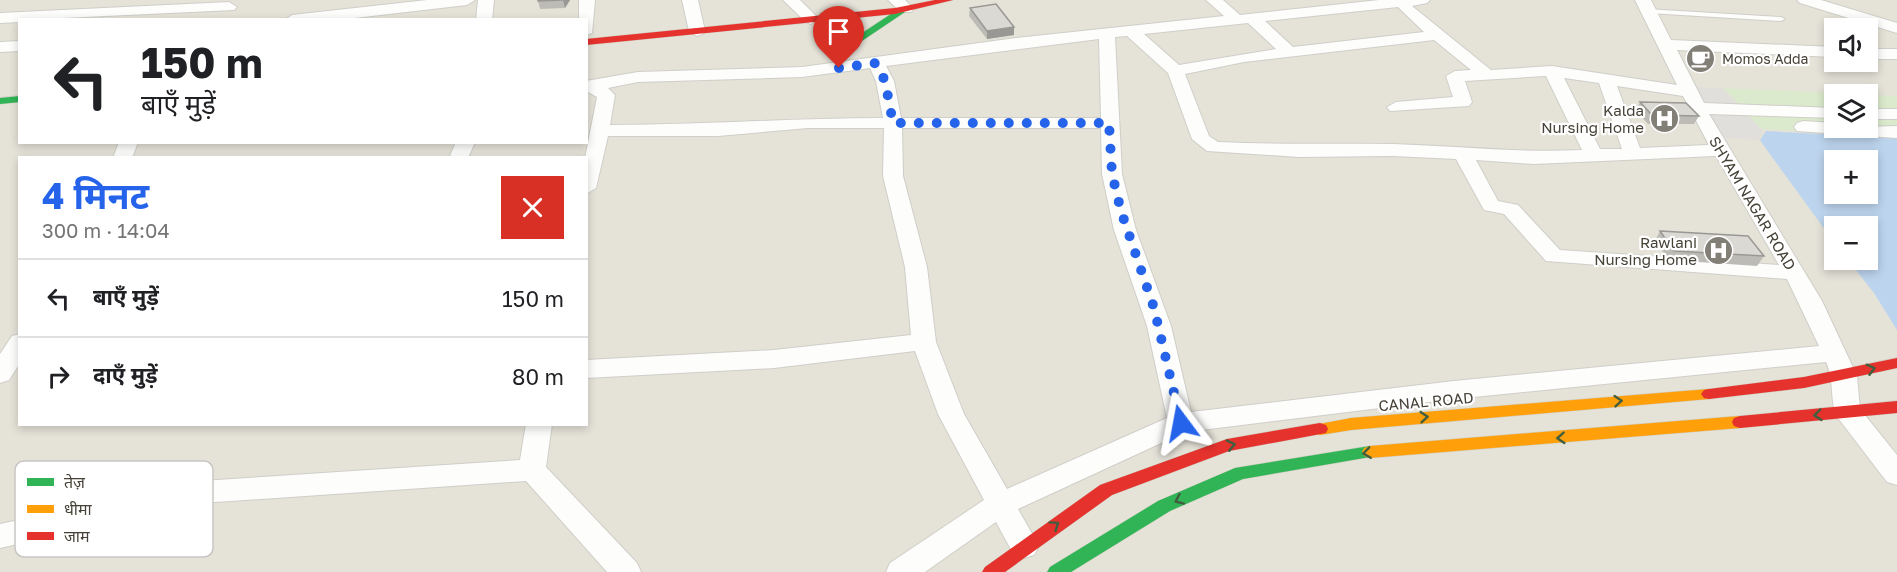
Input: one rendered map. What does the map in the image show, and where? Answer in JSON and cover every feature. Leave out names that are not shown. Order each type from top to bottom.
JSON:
[{"type":"main road","points":[[588,42],[811,19],[901,4],[948,0]]},
{"type":"main road","points":[[841,51],[901,4]]},
{"type":"main road","name":"CANAL ROAD","points":[[991,572],[1106,489],[1227,445],[1350,424],[1759,390],[1840,365],[1897,363]]},
{"type":"main road","points":[[1056,572],[1164,506],[1241,473],[1373,452],[1606,435],[1897,407]]},
{"type":"street","points":[[300,18],[349,6],[467,0]]},
{"type":"street","points":[[484,18],[486,0]]},
{"type":"street","points":[[586,18],[587,0]]},
{"type":"street","points":[[690,0],[697,31]]},
{"type":"street","points":[[791,0],[811,19]]},
{"type":"street","points":[[1214,0],[1289,52]]},
{"type":"street","points":[[590,86],[638,77],[730,76],[876,63],[1130,30],[1422,0]]},
{"type":"street","points":[[1805,0],[1897,28]]},
{"type":"street","points":[[1402,2],[1410,13],[1487,75]]},
{"type":"street","points":[[0,18],[113,16],[232,4]]},
{"type":"street","points":[[218,18],[232,4]]},
{"type":"street","name":"SHYAM NAGAR ROAD","points":[[1646,5],[1694,100],[1795,273],[1840,365],[1847,411]]},
{"type":"street","points":[[1130,30],[1175,70],[1186,94],[1201,139],[1214,147],[1299,152],[1392,150],[1464,156],[1533,158],[1722,150]]},
{"type":"street","points":[[1107,33],[1112,174],[1120,208],[1156,317],[1181,423]]},
{"type":"street","points":[[1175,70],[1202,63],[1440,35]]},
{"type":"street","points":[[1667,45],[1824,52]]},
{"type":"street","points":[[0,47],[18,46]]},
{"type":"street","points":[[1878,54],[1897,54]]},
{"type":"street","points":[[876,63],[885,81],[893,123],[893,176],[916,267],[924,342],[951,414],[1024,546]]},
{"type":"street","points":[[1552,71],[1594,156]]},
{"type":"street","points":[[1396,107],[1463,102],[1458,94],[1455,76],[1552,71],[1606,80],[1694,100],[1824,112]]},
{"type":"street","points":[[1606,80],[1633,154]]},
{"type":"street","points":[[588,180],[606,95],[590,86]]},
{"type":"street","points":[[1878,114],[1897,114]]},
{"type":"street","points":[[600,131],[718,130],[808,123],[1109,123]]},
{"type":"street","points":[[1790,127],[1897,132]]},
{"type":"street","points":[[1464,156],[1491,206],[1511,209],[1554,256],[1795,273]]},
{"type":"street","points":[[588,369],[774,359],[924,342]]},
{"type":"street","points":[[0,374],[18,345]]},
{"type":"street","points":[[902,572],[1001,504],[1181,423],[1454,390],[1840,365]]},
{"type":"street","points":[[1847,411],[1897,421]]},
{"type":"street","points":[[1847,411],[1897,474]]},
{"type":"street","points":[[532,470],[539,426]]},
{"type":"street","points":[[213,491],[532,470]]},
{"type":"street","points":[[532,470],[626,572]]},
{"type":"street","points":[[0,536],[15,533]]},
{"type":"lane","points":[[1646,5],[1781,19]]},
{"type":"shaded area","points":[[0,0],[1897,0],[1897,572],[0,572]]},
{"type":"shaded area","points":[[1690,87],[1722,88],[1763,131],[1759,140],[1716,137]]},
{"type":"green space","points":[[1724,88],[1824,92],[1824,132],[1761,129]]},
{"type":"green space","points":[[1878,95],[1897,96],[1897,136],[1878,135]]},
{"type":"water","points":[[1766,131],[1824,134],[1824,138],[1897,138],[1897,330],[1874,293],[1856,270],[1878,270],[1878,216],[1824,216],[1824,228],[1760,140]]},
{"type":"building","points":[[996,4],[1014,27],[987,31],[970,8]]},
{"type":"building","points":[[1640,102],[1686,103],[1699,116],[1652,115]]},
{"type":"building","points":[[1660,231],[1748,236],[1764,256],[1674,251]]},
{"type":"traffic: fast","points":[[841,51],[900,12]]},
{"type":"traffic: fast","points":[[0,101],[18,99]]},
{"type":"traffic: fast","points":[[1056,572],[1164,506],[1241,473],[1370,452]]},
{"type":"traffic: slow","points":[[1320,429],[1351,424],[1709,394]]},
{"type":"traffic: slow","points":[[1370,452],[1740,422]]},
{"type":"traffic: jam","points":[[588,42],[895,11],[948,0]]},
{"type":"traffic: jam","points":[[1709,394],[1804,383],[1897,363]]},
{"type":"traffic: jam","points":[[1740,422],[1897,407]]},
{"type":"traffic: jam","points":[[991,572],[1106,490],[1227,445],[1320,429]]},
{"type":"place","name":"Momos Adda","points":[[1701,58]]},
{"type":"place","name":"Kalda Nursing Home","points":[[1665,119]]},
{"type":"place","name":"Rawlani Nursing Home","points":[[1718,251]]},
{"type":"route","points":[[839,68],[876,63],[885,81],[893,123],[1109,123],[1112,174],[1125,230],[1154,308],[1181,423]]}]
